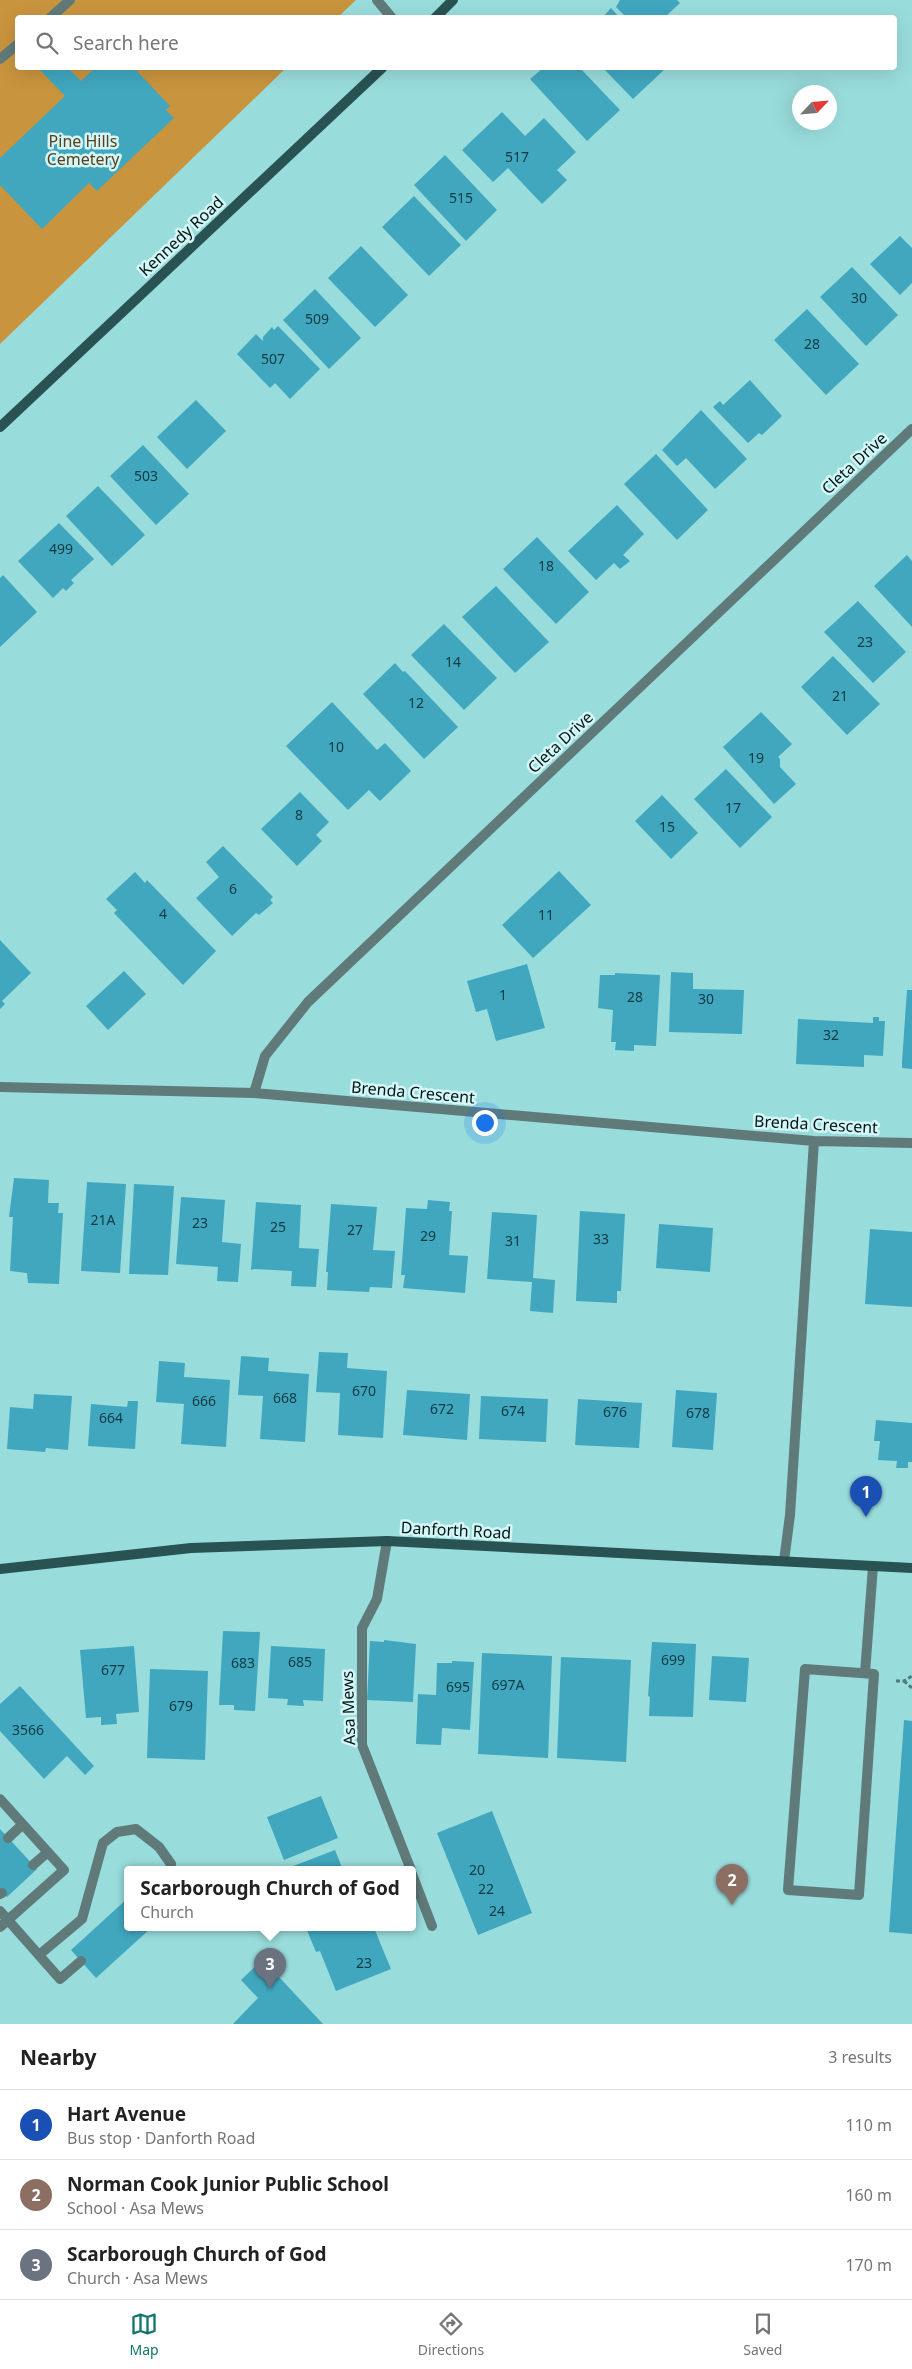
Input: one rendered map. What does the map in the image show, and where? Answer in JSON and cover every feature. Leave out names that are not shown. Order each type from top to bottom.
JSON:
[{"type":"main road","points":[[438,15],[453,0]]},
{"type":"main road","name":"Kennedy Road","points":[[0,427],[380,70]]},
{"type":"main road","name":"Danforth Road","points":[[0,1569],[191,1548],[387,1541],[912,1568]]},
{"type":"street","points":[[53,15],[70,0]]},
{"type":"street","points":[[377,0],[390,15]]},
{"type":"street","points":[[0,59],[15,46]]},
{"type":"street","name":"Cleta Drive","points":[[254,1093],[265,1056],[308,1002],[912,429]]},
{"type":"street","name":"Brenda Crescent","points":[[0,1087],[254,1093],[814,1141],[912,1143]]},
{"type":"street","points":[[784,1561],[790,1516],[814,1141]]},
{"type":"street","name":"Asa Mews","points":[[387,1541],[377,1599],[362,1628],[362,1745],[409,1866]]},
{"type":"street","points":[[865,1673],[873,1566]]},
{"type":"street","points":[[805,1669],[865,1673],[874,1674],[859,1894],[788,1890],[805,1669]]},
{"type":"street","points":[[0,1799],[64,1870],[4,1923]]},
{"type":"street","points":[[8,1838],[22,1825]]},
{"type":"street","points":[[39,1955],[82,1919],[103,1843],[116,1832],[136,1829],[159,1847],[171,1866]]},
{"type":"street","points":[[34,1865],[48,1852]]},
{"type":"street","points":[[416,1884],[432,1926]]},
{"type":"street","points":[[0,1911],[4,1923],[39,1955],[60,1979],[81,1961]]},
{"type":"path","points":[[904,1681],[912,1688]]},
{"type":"green space","name":"Pine Hills Cemetery","points":[[0,0],[356,0],[340,15],[15,15],[15,70],[284,70],[0,344]]},
{"type":"building","points":[[620,0],[677,0],[680,3],[667,15],[624,15],[616,7]]},
{"type":"building","points":[[611,8],[617,15],[605,15]]},
{"type":"building","points":[[40,70],[70,70],[81,81],[93,70],[136,70],[170,106],[166,110],[174,118],[97,191],[89,183],[42,229],[0,185],[0,158],[65,96]]},
{"type":"building","points":[[541,70],[582,70],[620,110],[587,141],[530,79]]},
{"type":"building","points":[[605,70],[664,70],[633,99]]},
{"type":"building","points":[[502,112],[525,136],[544,118],[576,152],[557,170],[567,180],[542,204],[508,168],[493,182],[462,150]]},
{"type":"building","points":[[445,155],[497,210],[466,241],[414,185]]},
{"type":"building","points":[[414,196],[461,245],[429,276],[382,227]]},
{"type":"building","points":[[900,236],[912,248],[912,283],[900,295],[870,264]]},
{"type":"building","points":[[361,246],[408,295],[375,327],[328,278]]},
{"type":"building","points":[[852,267],[898,315],[866,346],[820,297]]},
{"type":"building","points":[[315,289],[361,338],[329,369],[283,320]]},
{"type":"building","points":[[807,309],[859,364],[826,395],[774,340]]},
{"type":"building","points":[[278,326],[320,369],[290,399],[275,383],[270,388],[237,354],[256,334],[263,341],[263,337],[272,327],[274,330]]},
{"type":"building","points":[[750,380],[782,416],[762,435],[759,433],[748,443],[713,407],[720,401],[723,405]]},
{"type":"building","points":[[196,400],[226,431],[187,469],[157,437]]},
{"type":"building","points":[[701,410],[747,459],[715,489],[686,458],[677,466],[662,450]]},
{"type":"building","points":[[143,445],[189,494],[156,525],[110,476]]},
{"type":"building","points":[[656,454],[708,510],[677,540],[624,484]]},
{"type":"building","points":[[98,486],[145,535],[112,566],[66,516]]},
{"type":"building","points":[[617,505],[644,534],[623,555],[630,561],[620,569],[614,563],[596,580],[568,551]]},
{"type":"building","points":[[59,523],[94,559],[71,580],[74,583],[66,591],[63,588],[53,598],[18,561]]},
{"type":"building","points":[[537,537],[589,592],[556,624],[503,569]]},
{"type":"building","points":[[907,555],[912,561],[912,627],[874,586]]},
{"type":"building","points":[[3,575],[37,612],[0,647],[0,578]]},
{"type":"building","points":[[496,586],[549,642],[515,673],[462,617]]},
{"type":"building","points":[[858,601],[906,652],[873,683],[824,632]]},
{"type":"building","points":[[444,624],[497,678],[464,710],[411,655]]},
{"type":"building","points":[[833,656],[880,704],[847,735],[801,687]]},
{"type":"building","points":[[395,663],[403,672],[405,671],[458,727],[424,759],[363,694]]},
{"type":"building","points":[[332,702],[377,750],[385,743],[411,771],[380,801],[369,790],[348,810],[286,746]]},
{"type":"building","points":[[761,712],[792,744],[778,757],[780,759],[780,767],[796,784],[774,804],[723,747]]},
{"type":"building","points":[[726,769],[772,817],[740,848],[694,799]]},
{"type":"building","points":[[300,792],[329,822],[316,835],[322,841],[297,866],[261,829]]},
{"type":"building","points":[[662,795],[698,833],[671,859],[635,821]]},
{"type":"building","points":[[223,846],[273,897],[270,900],[273,903],[259,915],[256,913],[232,936],[196,898],[219,877],[206,862]]},
{"type":"building","points":[[559,871],[591,905],[533,958],[502,925]]},
{"type":"building","points":[[135,872],[145,883],[147,880],[216,951],[183,985],[114,913],[117,910],[106,899]]},
{"type":"building","points":[[0,940],[31,973],[2,1001],[5,1004],[0,1009]]},
{"type":"building","points":[[527,964],[545,1028],[496,1041],[487,1009],[476,1012],[467,981]]},
{"type":"building","points":[[124,971],[146,994],[108,1030],[86,1006]]},
{"type":"building","points":[[671,972],[693,973],[693,989],[744,990],[742,1034],[669,1032]]},
{"type":"building","points":[[615,973],[660,975],[656,1046],[634,1045],[634,1051],[615,1050],[616,1042],[611,1042],[613,1010],[598,1008],[600,975],[615,975]]},
{"type":"building","points":[[907,990],[912,990],[912,1069],[902,1068]]},
{"type":"building","points":[[873,1017],[879,1017],[879,1021],[885,1021],[883,1056],[864,1055],[864,1067],[796,1064],[798,1019],[873,1023]]},
{"type":"building","points":[[14,1178],[49,1180],[48,1203],[59,1203],[58,1213],[63,1213],[59,1284],[28,1283],[27,1273],[10,1271],[13,1217],[9,1217]]},
{"type":"building","points":[[87,1182],[126,1184],[120,1273],[81,1271]]},
{"type":"building","points":[[134,1184],[174,1186],[168,1275],[129,1274]]},
{"type":"building","points":[[181,1197],[225,1200],[222,1242],[241,1244],[238,1282],[217,1281],[218,1267],[176,1264]]},
{"type":"building","points":[[428,1200],[450,1202],[449,1211],[452,1211],[449,1255],[468,1256],[465,1293],[403,1288],[405,1275],[401,1275],[406,1208],[427,1209]]},
{"type":"building","points":[[256,1202],[301,1205],[299,1248],[319,1249],[316,1287],[291,1286],[292,1271],[251,1270]]},
{"type":"building","points":[[331,1204],[377,1207],[373,1250],[395,1251],[392,1288],[370,1287],[369,1292],[327,1290],[328,1272],[326,1272]]},
{"type":"building","points":[[580,1211],[625,1214],[621,1291],[617,1291],[617,1303],[576,1301]]},
{"type":"building","points":[[492,1212],[537,1215],[533,1278],[555,1280],[553,1313],[530,1311],[532,1282],[487,1279]]},
{"type":"building","points":[[659,1224],[713,1228],[710,1272],[656,1268]]},
{"type":"building","points":[[870,1229],[912,1232],[912,1307],[865,1304]]},
{"type":"building","points":[[319,1352],[348,1353],[347,1368],[387,1371],[383,1438],[338,1435],[340,1393],[316,1392]]},
{"type":"building","points":[[241,1356],[269,1358],[268,1371],[309,1374],[305,1442],[260,1439],[263,1396],[238,1395]]},
{"type":"building","points":[[159,1361],[185,1363],[184,1377],[230,1380],[226,1447],[181,1444],[184,1404],[156,1402]]},
{"type":"building","points":[[407,1390],[470,1394],[467,1440],[403,1435]]},
{"type":"building","points":[[676,1390],[717,1393],[713,1450],[672,1447]]},
{"type":"building","points":[[34,1394],[72,1396],[68,1450],[46,1448],[45,1452],[7,1449],[10,1407],[33,1409]]},
{"type":"building","points":[[481,1396],[548,1399],[546,1442],[479,1439]]},
{"type":"building","points":[[578,1399],[642,1403],[639,1448],[575,1445]]},
{"type":"building","points":[[128,1401],[138,1401],[135,1449],[88,1446],[91,1404],[127,1407]]},
{"type":"building","points":[[876,1420],[912,1423],[912,1462],[908,1462],[908,1468],[896,1468],[897,1461],[878,1460],[880,1441],[874,1441]]},
{"type":"building","points":[[223,1631],[260,1632],[255,1711],[234,1710],[234,1705],[219,1705]]},
{"type":"building","points":[[384,1640],[416,1644],[413,1702],[367,1700],[370,1641],[384,1642]]},
{"type":"building","points":[[652,1642],[696,1644],[693,1717],[649,1716],[650,1697],[648,1696]]},
{"type":"building","points":[[134,1646],[139,1712],[116,1714],[117,1724],[101,1725],[101,1717],[86,1718],[80,1650]]},
{"type":"building","points":[[271,1646],[325,1649],[323,1701],[303,1700],[304,1706],[287,1705],[288,1699],[268,1698]]},
{"type":"building","points":[[482,1653],[552,1656],[548,1758],[478,1754]]},
{"type":"building","points":[[712,1656],[749,1658],[746,1702],[709,1700]]},
{"type":"building","points":[[561,1657],[631,1660],[626,1762],[557,1758]]},
{"type":"building","points":[[452,1661],[474,1662],[470,1730],[442,1728],[441,1745],[416,1744],[418,1694],[436,1695],[437,1663],[452,1663]]},
{"type":"building","points":[[150,1669],[208,1671],[205,1760],[147,1758]]},
{"type":"building","points":[[20,1686],[94,1766],[85,1775],[67,1756],[44,1779],[0,1731],[0,1704]]},
{"type":"building","points":[[904,1720],[912,1721],[912,1934],[889,1932]]},
{"type":"building","points":[[321,1796],[338,1838],[284,1860],[267,1817]]},
{"type":"building","points":[[492,1811],[532,1913],[478,1935],[437,1833]]},
{"type":"building","points":[[0,1829],[37,1869],[7,1897],[0,1891]]},
{"type":"building","points":[[335,1850],[341,1866],[293,1866]]},
{"type":"building","points":[[124,1902],[124,1931],[148,1931],[96,1978],[71,1950]]},
{"type":"building","points":[[307,1931],[375,1931],[391,1969],[336,1991],[320,1951],[316,1952]]},
{"type":"building","points":[[263,1959],[323,2024],[233,2024],[258,1998],[241,1980]]},
{"type":"place","name":"Hart Avenue","points":[[866,1517]]},
{"type":"place","name":"Norman Cook Junior Public School","points":[[732,1905]]},
{"type":"place","name":"Scarborough Church of God","points":[[270,1989]]}]
